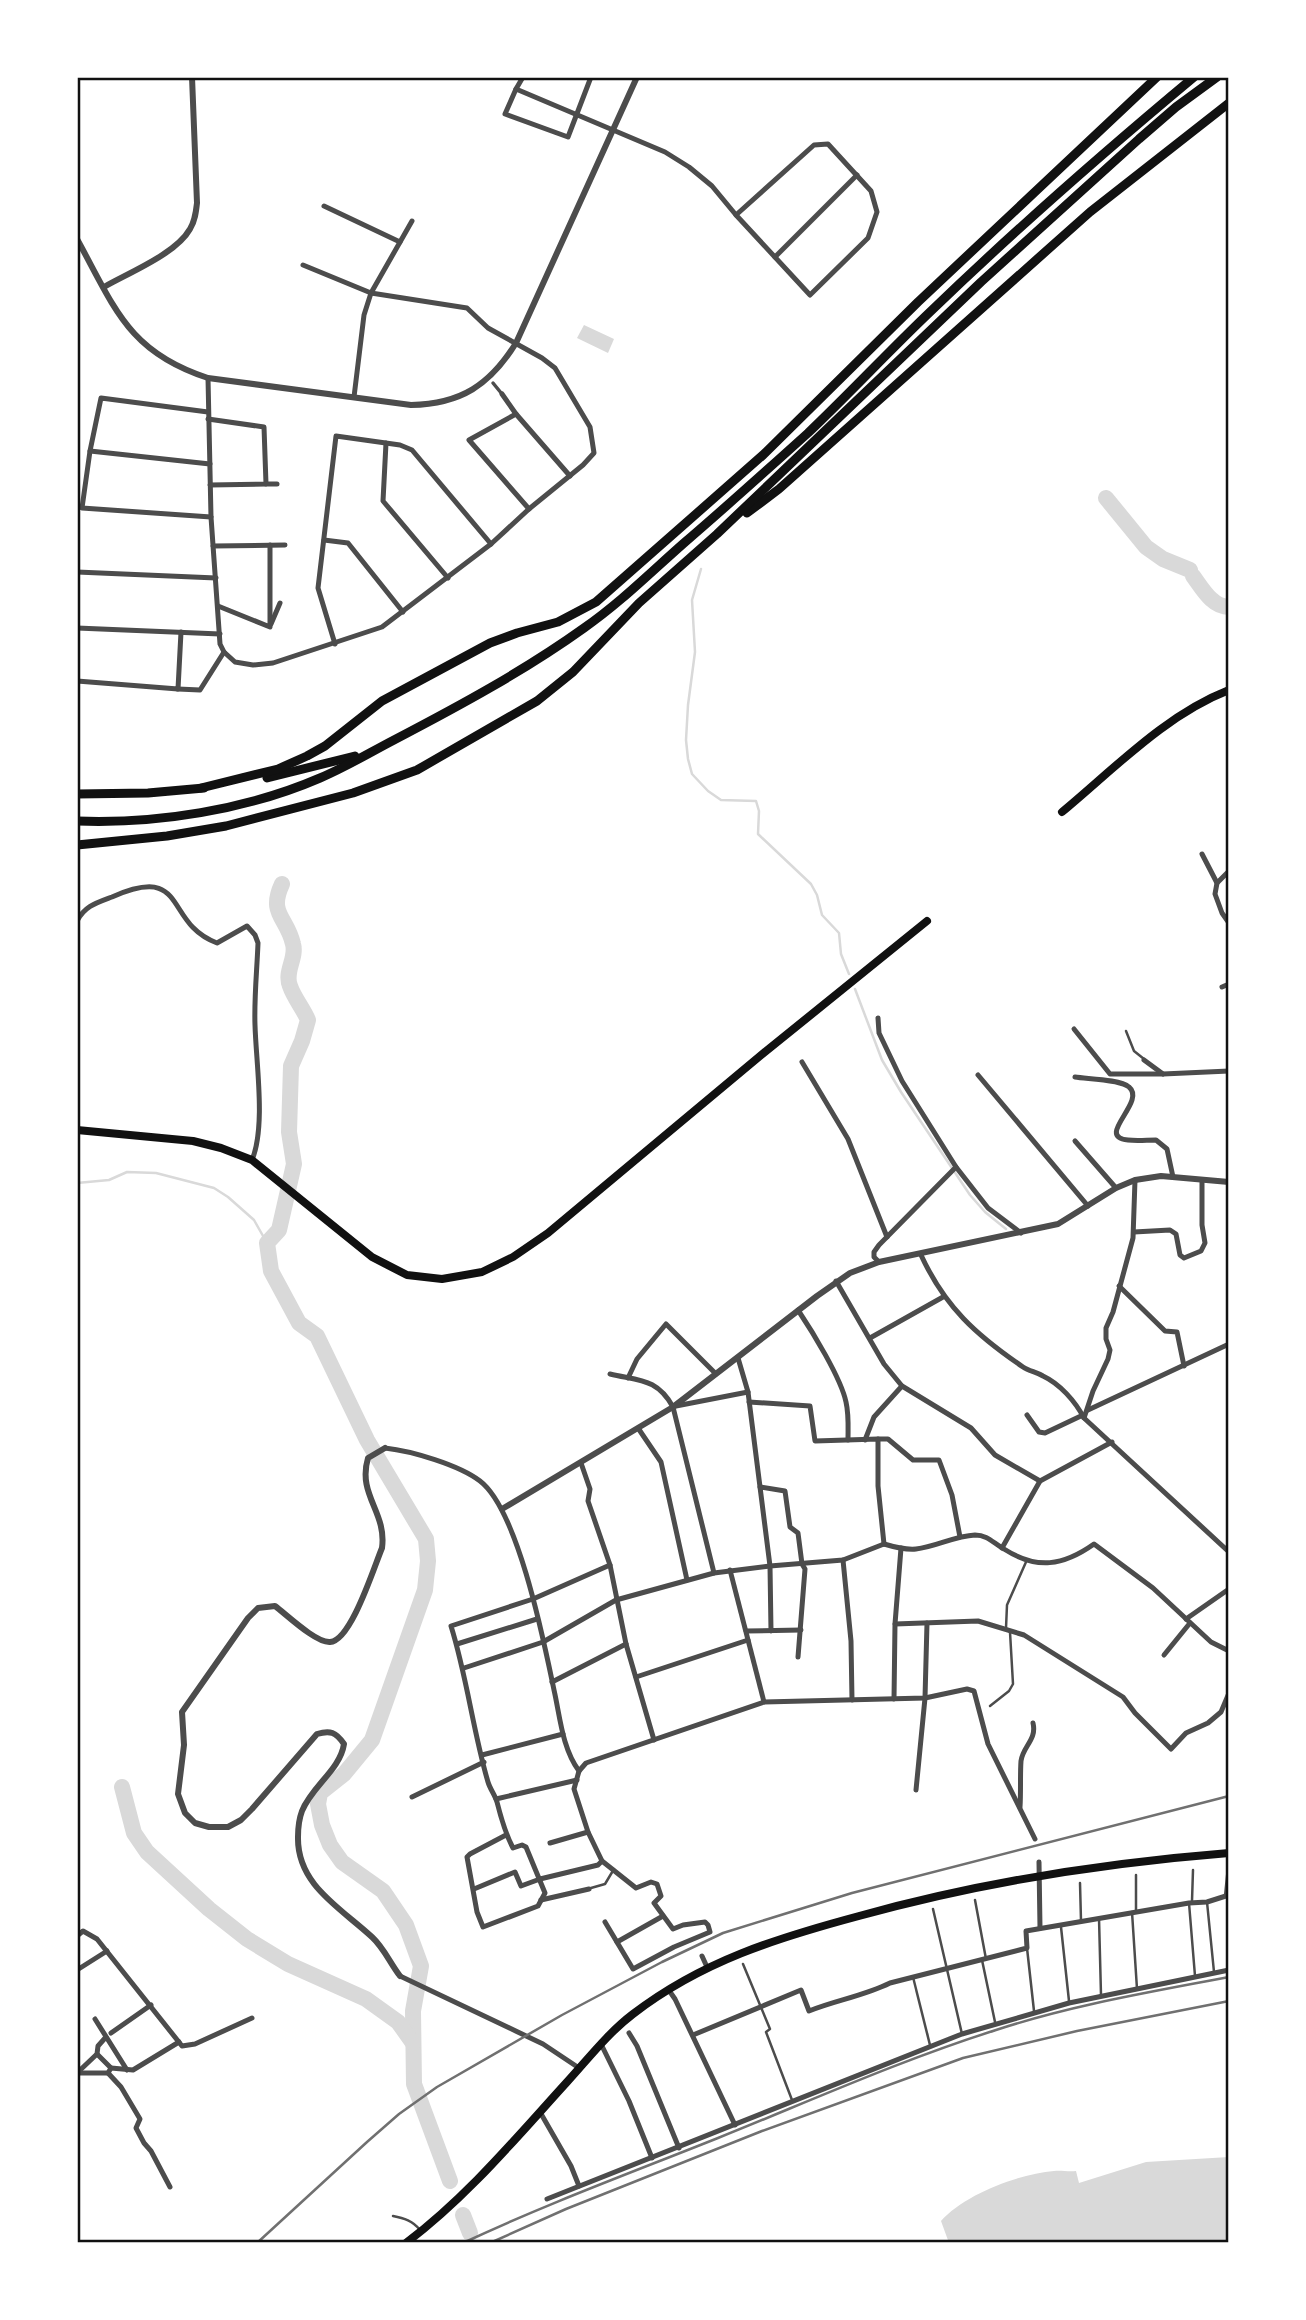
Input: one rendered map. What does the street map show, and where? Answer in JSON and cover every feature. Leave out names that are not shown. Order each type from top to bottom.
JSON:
[{"type":"highway","points":[[201,788],[268,772],[307,757],[382,701],[490,643],[568,618],[596,601],[763,455],[918,302],[1157,77]]},
{"type":"highway","points":[[77,821],[183,814],[279,793],[320,778],[460,707],[559,646],[628,593],[707,523],[808,432],[894,347],[1044,207],[1194,77]]},
{"type":"highway","points":[[77,845],[167,836],[252,820],[353,793],[417,770],[550,693],[639,603],[717,534],[981,282],[1139,139],[1217,77]]},
{"type":"highway","points":[[717,534],[779,489],[1090,212],[1229,103]]},
{"type":"highway","points":[[77,794],[148,793],[249,782],[312,768],[369,751],[393,740]]},
{"type":"main road","points":[[1062,812],[1162,729],[1209,698],[1229,690]]},
{"type":"main road","points":[[77,1130],[193,1140],[221,1148],[252,1160],[372,1257],[407,1275],[442,1279],[482,1272],[513,1257],[548,1233],[927,921]]},
{"type":"main road","points":[[406,2243],[474,2183],[601,2044],[631,2015],[706,1967],[765,1943],[954,1891],[1109,1864],[1229,1853]]},
{"type":"street","points":[[104,288],[179,243],[190,231],[197,203],[192,77]]},
{"type":"street","points":[[523,77],[505,114],[568,136],[591,77]]},
{"type":"street","points":[[77,239],[124,322],[144,345],[181,370],[208,379],[411,405],[452,400],[486,381],[506,359],[517,341],[637,77]]},
{"type":"street","points":[[516,89],[665,152],[689,167],[712,186],[736,215],[810,295],[868,239],[877,212],[871,191],[828,144],[814,145],[736,215]]},
{"type":"street","points":[[775,257],[857,175]]},
{"type":"street","points":[[324,206],[400,242]]},
{"type":"street","points":[[354,397],[364,315],[371,293],[412,221]]},
{"type":"street","points":[[208,379],[211,517],[220,634],[224,652],[235,662],[253,665],[273,663],[383,627],[491,544],[594,453],[590,427],[555,368],[517,341],[488,328],[467,308],[371,293],[303,265]]},
{"type":"street","points":[[493,383],[570,476]]},
{"type":"street","points":[[208,412],[101,398],[79,509],[211,517]]},
{"type":"street","points":[[516,414],[469,440],[529,509]]},
{"type":"street","points":[[208,419],[264,428],[265,484]]},
{"type":"street","points":[[335,644],[318,588],[336,436],[386,443],[412,450],[491,544]]},
{"type":"street","points":[[386,443],[383,501],[448,578]]},
{"type":"street","points":[[90,450],[210,464]]},
{"type":"street","points":[[210,485],[277,484]]},
{"type":"street","points":[[324,540],[348,543],[403,612]]},
{"type":"street","points":[[270,545],[270,627]]},
{"type":"street","points":[[213,546],[285,545]]},
{"type":"street","points":[[77,572],[216,578]]},
{"type":"street","points":[[270,627],[280,603]]},
{"type":"street","points":[[218,606],[270,627]]},
{"type":"street","points":[[77,628],[220,634]]},
{"type":"street","points":[[178,689],[181,632]]},
{"type":"street","points":[[77,681],[200,690],[224,652]]},
{"type":"street","points":[[1202,854],[1217,883],[1216,894],[1222,913],[1229,923]]},
{"type":"street","points":[[1217,883],[1229,871]]},
{"type":"street","points":[[77,921],[83,909],[128,890],[150,885],[166,890],[193,928],[206,939],[217,943],[247,926],[255,935],[258,943],[255,1023],[258,1091],[257,1148],[252,1160]]},
{"type":"street","points":[[77,905],[83,909]]},
{"type":"street","points":[[878,1018],[879,1033],[902,1081],[956,1167],[988,1208],[1021,1234]]},
{"type":"street","points":[[1074,1028],[1110,1074],[1229,1071]]},
{"type":"street","points":[[1144,1060],[1163,1074]]},
{"type":"street","points":[[803,1062],[848,1139],[887,1237]]},
{"type":"street","points":[[978,1075],[1088,1206]]},
{"type":"street","points":[[1075,1077],[1129,1086],[1133,1092],[1133,1102],[1117,1124],[1117,1132],[1126,1140],[1156,1140],[1167,1149],[1173,1177]]},
{"type":"street","points":[[1075,1141],[1116,1188]]},
{"type":"street","points":[[879,1262],[874,1257],[874,1252],[956,1167]]},
{"type":"street","points":[[502,1509],[673,1407],[850,1273],[879,1262],[1058,1224],[1116,1188],[1135,1180],[1161,1176],[1229,1182]]},
{"type":"street","points":[[1027,1415],[1039,1432],[1045,1433],[1084,1416],[1088,1410],[1110,1350],[1106,1328],[1113,1312],[1134,1231],[1135,1180]]},
{"type":"street","points":[[1134,1231],[1170,1230],[1176,1234],[1180,1255],[1184,1258],[1201,1251],[1205,1243],[1202,1225],[1202,1180]]},
{"type":"street","points":[[921,1255],[943,1297],[972,1329],[1026,1369],[1042,1375],[1059,1387],[1084,1416],[1229,1552]]},
{"type":"street","points":[[836,1281],[884,1364],[902,1386],[971,1428],[995,1455],[1040,1481]]},
{"type":"street","points":[[1118,1286],[1165,1331],[1177,1332],[1184,1366]]},
{"type":"street","points":[[870,1338],[943,1297]]},
{"type":"street","points":[[798,1310],[846,1398],[849,1414],[848,1440]]},
{"type":"street","points":[[628,1378],[637,1359],[666,1324],[716,1374]]},
{"type":"street","points":[[1088,1410],[1229,1344]]},
{"type":"street","points":[[738,1357],[748,1392],[770,1566],[771,1631]]},
{"type":"street","points":[[610,1374],[655,1385],[662,1390],[673,1407],[714,1573]]},
{"type":"street","points":[[865,1440],[874,1417],[902,1386]]},
{"type":"street","points":[[673,1407],[748,1392]]},
{"type":"street","points":[[749,1402],[810,1406],[815,1441],[888,1439],[913,1460],[939,1460],[952,1495],[960,1537]]},
{"type":"street","points":[[638,1428],[661,1462],[687,1580]]},
{"type":"street","points":[[878,1439],[878,1486],[884,1544]]},
{"type":"street","points":[[1003,1548],[1040,1481],[1112,1442]]},
{"type":"street","points":[[579,1771],[563,1734],[533,1599],[502,1509],[482,1482],[461,1469],[386,1448],[368,1458],[363,1473],[366,1489],[381,1521],[384,1535],[382,1548],[350,1626],[338,1640],[329,1642],[318,1639],[275,1606],[258,1608],[182,1712],[184,1745],[178,1794],[186,1813],[195,1823],[209,1828],[228,1826],[241,1820],[317,1734],[329,1731],[338,1735],[344,1744],[342,1757],[318,1785],[302,1811],[298,1828],[300,1859],[315,1886],[382,1947],[401,1976],[543,2045],[579,2068]]},
{"type":"street","points":[[581,1463],[590,1489],[588,1501],[610,1565],[626,1644],[654,1740]]},
{"type":"street","points":[[760,1487],[785,1491],[790,1527],[798,1533],[805,1569],[798,1657]]},
{"type":"street","points":[[464,1668],[543,1642],[616,1600],[714,1573],[843,1560],[884,1544],[918,1549],[960,1537],[986,1536],[1026,1562],[1060,1563],[1079,1555],[1094,1544],[1153,1588],[1211,1642],[1229,1651]]},
{"type":"street","points":[[894,1699],[895,1624],[901,1548]]},
{"type":"street","points":[[843,1560],[851,1641],[852,1700]]},
{"type":"street","points":[[506,1835],[467,1857],[477,1912],[483,1927],[538,1906],[545,1893],[526,1847],[522,1845],[513,1848],[506,1835],[489,1784],[464,1668],[451,1626],[533,1599],[610,1565]]},
{"type":"street","points":[[730,1570],[764,1702]]},
{"type":"street","points":[[1164,1655],[1188,1621],[1229,1589]]},
{"type":"street","points":[[457,1644],[537,1619]]},
{"type":"street","points":[[895,1624],[978,1621],[1024,1635],[1123,1697],[1171,1749],[1186,1733],[1208,1723],[1221,1712],[1229,1692]]},
{"type":"street","points":[[916,1790],[925,1698],[927,1623]]},
{"type":"street","points":[[746,1631],[801,1630]]},
{"type":"street","points":[[636,1677],[748,1640]]},
{"type":"street","points":[[552,1682],[626,1644]]},
{"type":"street","points":[[605,1922],[633,1969],[710,1932],[705,1922],[673,1929],[654,1903],[661,1896],[657,1884],[651,1882],[636,1888],[602,1861],[588,1832],[574,1789],[579,1771],[586,1763],[764,1702],[925,1698],[967,1689],[974,1691],[988,1744],[1035,1839]]},
{"type":"street","points":[[1020,1810],[1021,1759],[1032,1741],[1035,1731],[1033,1723]]},
{"type":"street","points":[[482,1755],[563,1734]]},
{"type":"street","points":[[412,1797],[484,1762]]},
{"type":"street","points":[[496,1799],[577,1780]]},
{"type":"street","points":[[550,1843],[588,1832]]},
{"type":"street","points":[[474,1889],[515,1872],[521,1886],[598,1865],[602,1861]]},
{"type":"street","points":[[1039,1862],[1041,1928]]},
{"type":"street","points":[[541,1900],[589,1889]]},
{"type":"street","points":[[693,2035],[761,2009],[801,1990],[809,2011],[833,2001],[871,1992],[890,1983],[1027,1948],[1026,1931],[1207,1902],[1227,1895]]},
{"type":"street","points":[[617,1942],[663,1916]]},
{"type":"street","points":[[77,1936],[83,1931],[97,1939],[182,2046],[195,2045],[252,2018]]},
{"type":"street","points":[[77,1970],[107,1951]]},
{"type":"street","points":[[702,1956],[706,1967]]},
{"type":"street","points":[[547,2199],[961,2034],[1034,2011],[1229,1970]]},
{"type":"street","points":[[668,1989],[735,2125]]},
{"type":"street","points":[[77,2073],[97,2054],[98,2046],[109,2035],[151,2005]]},
{"type":"street","points":[[95,2020],[109,2035],[127,2070]]},
{"type":"street","points":[[629,2034],[678,2148]]},
{"type":"street","points":[[77,2073],[133,2070],[178,2042]]},
{"type":"street","points":[[601,2044],[629,2101],[652,2158]]},
{"type":"street","points":[[97,2054],[140,2119],[136,2129],[170,2187]]},
{"type":"street","points":[[540,2112],[579,2186]]},
{"type":"lane","points":[[1126,1031],[1133,1051],[1144,1060]]},
{"type":"lane","points":[[990,1706],[1009,1691],[1013,1684],[1007,1605],[1026,1562]]},
{"type":"lane","points":[[1227,1895],[1228,1867]]},
{"type":"lane","points":[[589,1889],[605,1884],[614,1869]]},
{"type":"lane","points":[[1193,1870],[1191,1903],[1195,1977]]},
{"type":"lane","points":[[1136,1875],[1134,1912],[1137,1989]]},
{"type":"lane","points":[[1080,1883],[1082,1921]]},
{"type":"lane","points":[[975,1900],[995,2023]]},
{"type":"lane","points":[[1207,1902],[1214,1973]]},
{"type":"lane","points":[[933,1909],[961,2034]]},
{"type":"lane","points":[[1099,1918],[1101,1996]]},
{"type":"lane","points":[[1060,1924],[1069,2003]]},
{"type":"lane","points":[[1027,1948],[1034,2011]]},
{"type":"lane","points":[[743,1965],[770,2029],[766,2032],[792,2103]]},
{"type":"lane","points":[[913,1977],[930,2046]]},
{"type":"lane","points":[[393,2216],[415,2224],[422,2231]]},
{"type":"shaded area","points":[[584,325],[614,339],[608,353],[577,338]]},
{"type":"shaded area","points":[[1229,2157],[1229,2243],[949,2243],[941,2221],[951,2211],[978,2194],[1025,2176],[1076,2171],[1079,2183],[1146,2162]]},
{"type":"waterway","points":[[1106,498],[1146,547],[1163,559],[1190,570]]},
{"type":"waterway","points":[[701,569],[692,600],[695,652],[686,740],[692,774],[721,800],[756,801],[759,811],[758,834],[811,884],[822,915],[839,933],[841,954],[849,974]]},
{"type":"waterway","points":[[1193,576],[1217,604],[1229,607]]},
{"type":"waterway","points":[[282,884],[278,894],[278,909],[294,949],[289,981],[308,1020],[291,1066],[289,1132],[294,1164],[279,1230],[267,1243],[271,1271],[299,1323],[317,1336],[367,1440],[426,1539],[428,1561],[425,1590],[372,1740],[344,1774],[320,1793],[318,1804],[330,1845],[342,1862],[383,1891],[406,1925],[421,1966],[413,2011],[414,2084],[450,2181]]},
{"type":"waterway","points":[[855,989],[882,1060],[901,1092],[970,1195],[1006,1229]]},
{"type":"waterway","points":[[77,1183],[109,1180],[127,1172],[156,1173],[214,1188],[254,1220],[267,1243]]},
{"type":"waterway","points":[[122,1787],[134,1833],[147,1852],[209,1909],[247,1939],[288,1964],[366,1999],[398,2022],[413,2043]]},
{"type":"waterway","points":[[463,2215],[470,2233]]},
{"type":"railway","points":[[257,2243],[399,2114],[437,2087],[562,2015],[723,1933],[852,1893],[1229,1796]]},
{"type":"railway","points":[[463,2243],[590,2189],[961,2042],[1083,2006],[1229,1977]]},
{"type":"railway","points":[[490,2243],[566,2209],[762,2131],[963,2058],[1077,2031],[1229,2001]]}]
